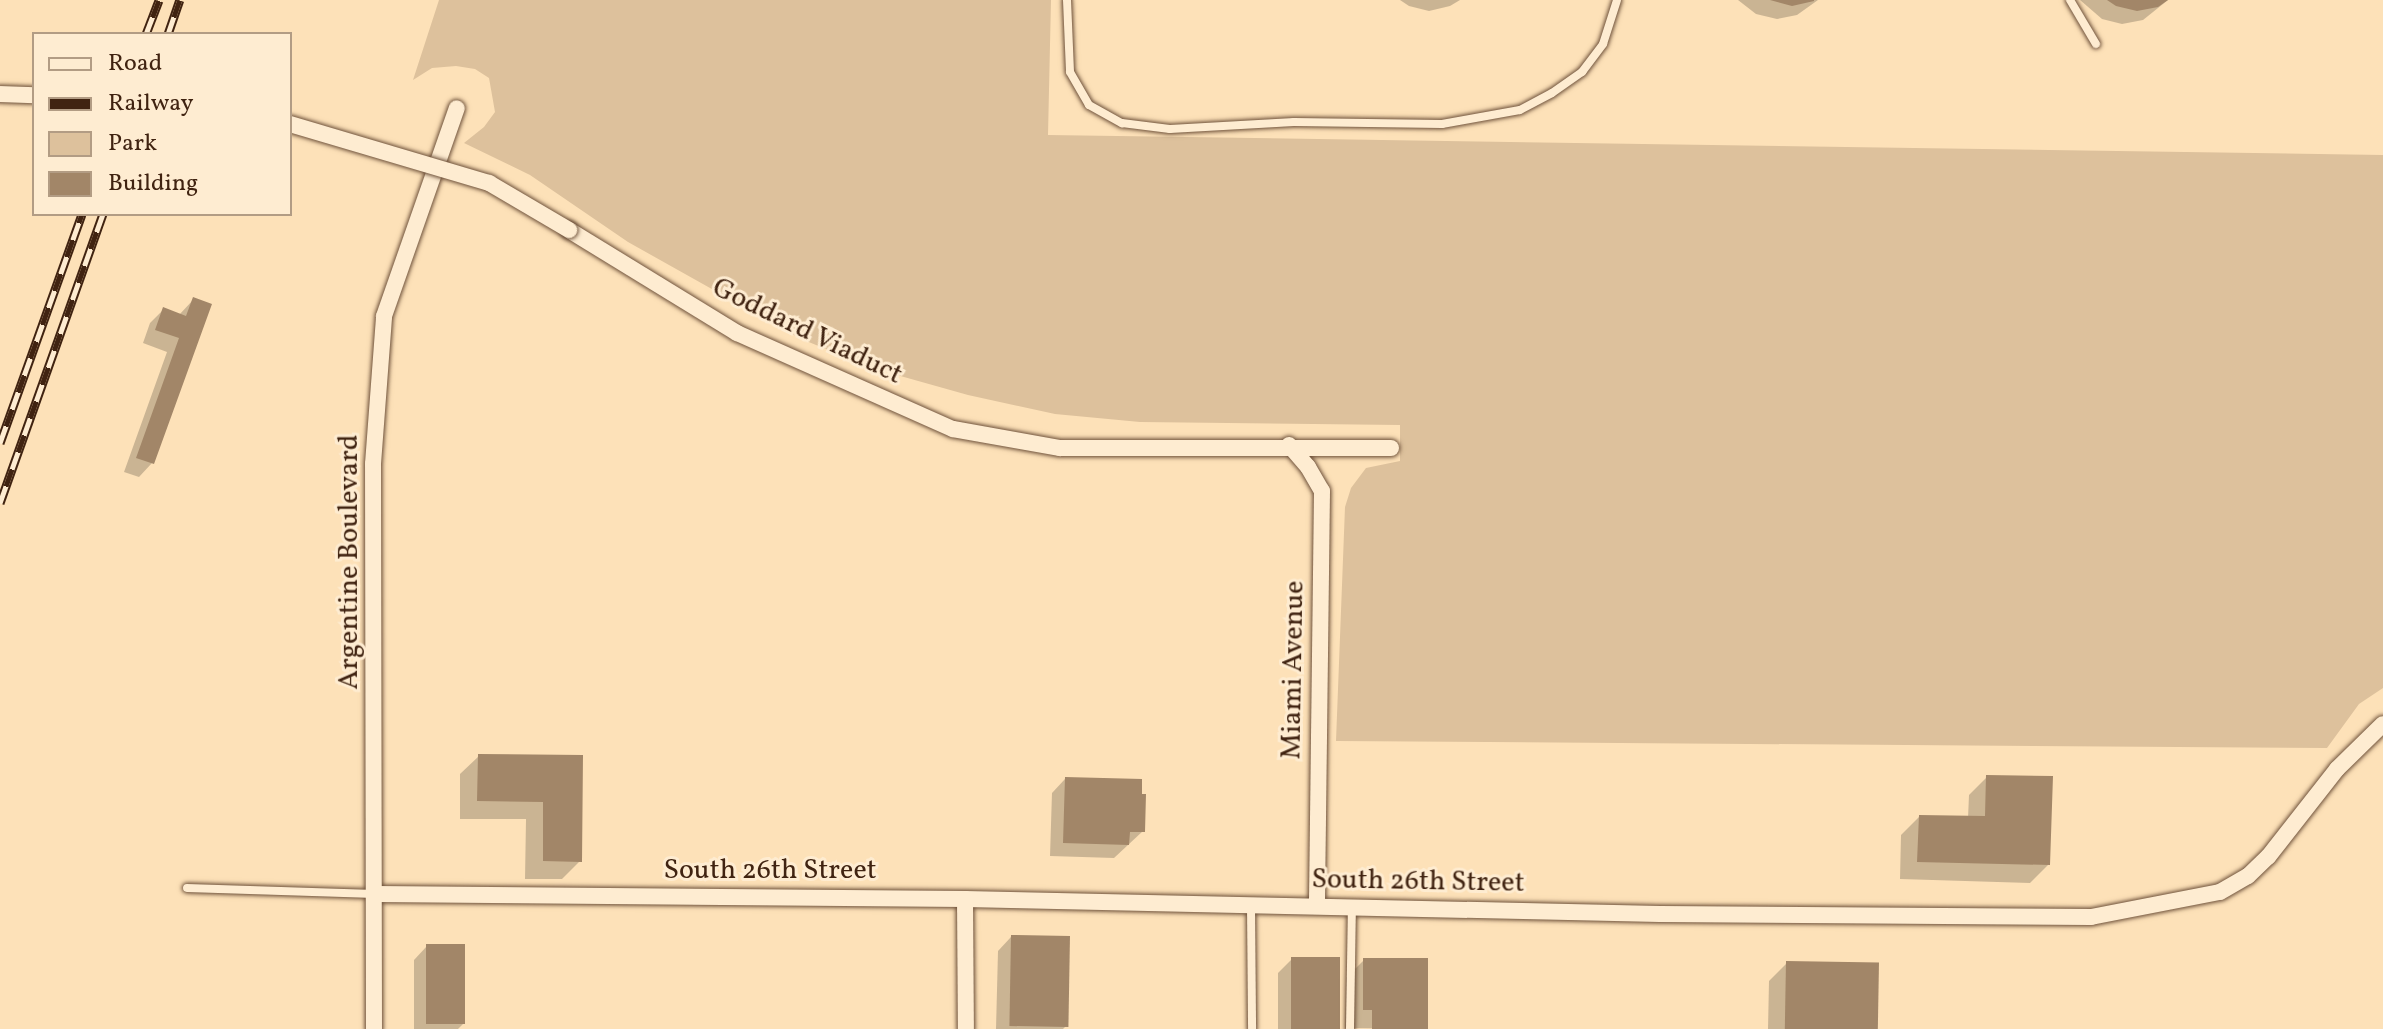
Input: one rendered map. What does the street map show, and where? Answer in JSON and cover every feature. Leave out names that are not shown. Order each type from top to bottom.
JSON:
[{"type":"street","points":[[0,94],[32,95]]},
{"type":"street","name":"Argentine Boulevard","points":[[374,1029],[373,464],[384,316],[457,108]]},
{"type":"street","name":"Goddard Viaduct","points":[[292,125],[489,183],[737,333],[953,429],[1060,448],[1289,445],[1391,448]]},
{"type":"street","name":"Miami Avenue","points":[[1289,445],[1308,467],[1322,491],[1317,906]]},
{"type":"street","name":"South 26th Street","points":[[376,894],[965,899],[2091,917],[2220,892],[2248,876],[2268,857],[2337,769],[2383,724]]},
{"type":"street","points":[[965,899],[966,1029]]},
{"type":"lane","points":[[1067,0],[1070,72],[1089,105],[1122,123],[1170,129],[1281,122],[1442,124],[1520,110],[1582,72],[1603,44],[1617,0]]},
{"type":"lane","points":[[2070,0],[2096,44]]},
{"type":"lane","points":[[187,888],[376,894]]},
{"type":"lane","points":[[1251,905],[1252,1029]]},
{"type":"lane","points":[[1350,1029],[1352,907]]},
{"type":"green space","points":[[439,0],[1051,0],[1048,135],[2383,155],[2383,688],[2359,704],[2327,748],[1336,741],[1345,507],[1351,488],[1366,468],[1400,461],[1400,425],[1140,422],[1055,414],[968,395],[872,368],[799,338],[628,242],[530,175],[464,143],[484,127],[495,112],[489,78],[475,69],[456,66],[432,68],[413,80]]},
{"type":"building","points":[[1770,0],[1814,0],[1814,1],[1792,6]]},
{"type":"building","points":[[2107,0],[2168,0],[2158,7],[2137,11],[2116,6]]},
{"type":"building","points":[[193,297],[212,304],[154,464],[136,458],[179,338],[155,330],[163,307],[186,316]]},
{"type":"building","points":[[478,754],[583,755],[582,862],[543,861],[543,802],[477,801]]},
{"type":"building","points":[[1986,775],[2053,776],[2050,865],[1917,862],[1919,815],[1985,816]]},
{"type":"building","points":[[1065,777],[1142,779],[1142,794],[1146,794],[1145,832],[1130,832],[1129,845],[1063,843]]},
{"type":"building","points":[[1011,935],[1070,936],[1068,1027],[1009,1026]]},
{"type":"building","points":[[426,944],[465,944],[465,1024],[426,1024]]},
{"type":"building","points":[[1291,957],[1340,957],[1340,1029],[1291,1029]]},
{"type":"building","points":[[1363,958],[1428,958],[1428,1029],[1372,1029],[1372,1010],[1363,1010]]},
{"type":"building","points":[[1786,961],[1879,963],[1878,1029],[1785,1029]]},
{"type":"railway","points":[[147,32],[159,0]]},
{"type":"railway","points":[[169,32],[180,0]]},
{"type":"railway","points":[[0,443],[81,216]]},
{"type":"railway","points":[[0,503],[102,216]]}]
